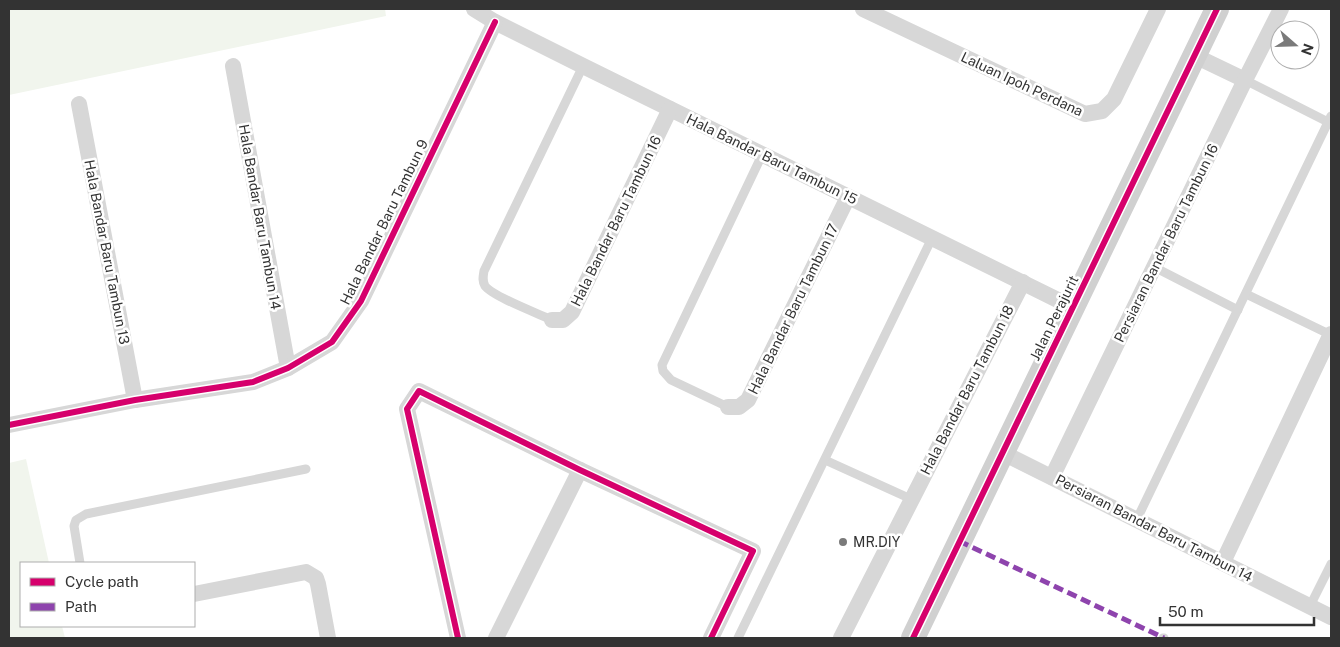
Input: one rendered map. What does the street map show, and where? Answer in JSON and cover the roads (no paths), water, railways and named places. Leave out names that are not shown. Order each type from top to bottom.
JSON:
[{"type":"street","name":"Hala Bandar Baru Tambun 15","points":[[474,9],[494,22],[1072,307]]},
{"type":"street","name":"Laluan Ipoh Perdana","points":[[863,9],[1085,114],[1102,111],[1114,99],[1158,9]]},
{"type":"street","name":"Jalan Perajurit","points":[[913,638],[1072,307],[1196,56],[1217,9]]},
{"type":"street","name":"Persiaran Bandar Baru Tambun 16","points":[[1052,477],[1281,9]]},
{"type":"street","name":"Hala Bandar Baru Tambun 9","points":[[9,425],[135,400],[253,382],[288,368],[332,342],[361,301],[494,22]]},
{"type":"street","points":[[1196,56],[1245,80]]},
{"type":"street","name":"Hala Bandar Baru Tambun 14","points":[[233,66],[288,368]]},
{"type":"street","name":"Hala Bandar Baru Tambun 13","points":[[80,104],[135,400]]},
{"type":"street","name":"Hala Bandar Baru Tambun 16","points":[[552,320],[563,320],[572,312],[670,109]]},
{"type":"street","name":"Hala Bandar Baru Tambun 17","points":[[728,407],[739,407],[748,400],[848,197]]},
{"type":"street","name":"Hala Bandar Baru Tambun 18","points":[[841,638],[1023,282]]},
{"type":"street","points":[[1222,562],[1327,352],[1331,334]]},
{"type":"street","points":[[458,638],[407,409],[419,391],[580,470],[753,551],[711,638]]},
{"type":"street","name":"Persiaran Bandar Baru Tambun 14","points":[[1003,453],[1331,617]]},
{"type":"street","points":[[496,638],[580,470]]},
{"type":"street","points":[[195,594],[306,572],[312,574],[318,584],[328,638]]},
{"type":"lane","points":[[552,320],[492,292],[484,283],[483,277],[583,66]]},
{"type":"lane","points":[[1136,520],[1330,119],[1245,80]]},
{"type":"lane","points":[[728,407],[671,380],[663,371],[662,365],[762,154]]},
{"type":"lane","points":[[738,638],[932,238]]},
{"type":"lane","points":[[1154,267],[1238,310]]},
{"type":"lane","points":[[1246,294],[1331,334]]},
{"type":"lane","points":[[825,460],[911,499]]},
{"type":"lane","points":[[80,562],[74,526],[80,516],[306,469]]},
{"type":"lane","points":[[1310,606],[1331,564]]},
{"type":"place","name":"MR.DIY","points":[[843,542]]}]
